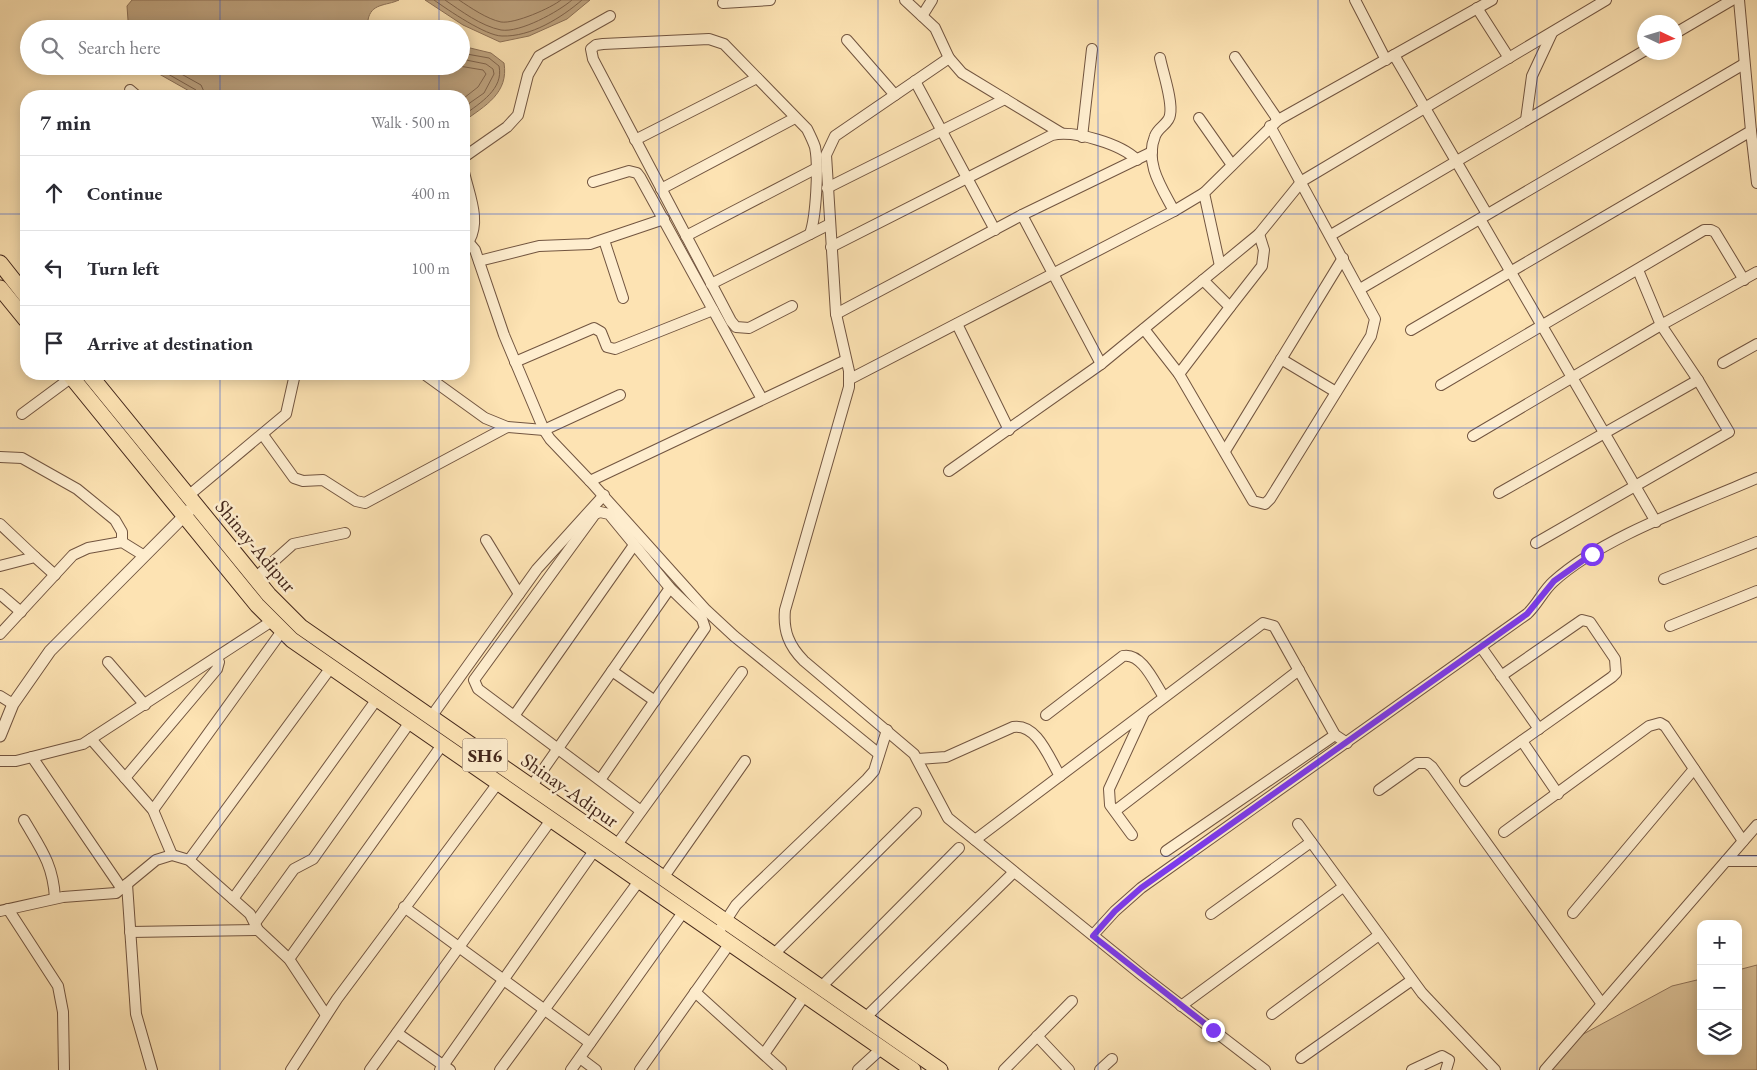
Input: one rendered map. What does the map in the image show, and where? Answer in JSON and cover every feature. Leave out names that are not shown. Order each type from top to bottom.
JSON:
[{"type":"main road","points":[[4,268],[20,288]]},
{"type":"main road","points":[[0,288],[20,312]]},
{"type":"main road","name":"Shinay-Adipur","points":[[74,380],[277,626],[442,745],[913,1070]]},
{"type":"main road","name":"Shinay-Adipur","points":[[94,380],[255,578],[301,627],[940,1070]]},
{"type":"street","points":[[723,3],[770,0]]},
{"type":"street","points":[[905,0],[941,38],[949,58],[962,72],[1061,133],[1121,147],[1137,160]]},
{"type":"street","points":[[922,16],[932,0]]},
{"type":"street","points":[[1355,0],[1390,58],[1425,108],[1456,161],[1510,273],[1656,522]]},
{"type":"street","points":[[850,379],[1174,211],[1204,193],[1274,123],[1492,0]]},
{"type":"street","points":[[1585,13],[1589,0]]},
{"type":"street","points":[[949,471],[1101,364],[1144,329],[1259,234],[1302,181],[1606,0]]},
{"type":"street","points":[[1682,29],[1732,0]]},
{"type":"street","points":[[1739,0],[1757,183]]},
{"type":"street","points":[[1478,8],[1509,58]]},
{"type":"street","points":[[470,153],[507,127],[518,115],[528,75],[539,56],[610,16]]},
{"type":"street","points":[[1526,120],[1532,76],[1552,33]]},
{"type":"street","points":[[792,306],[742,329],[736,327],[731,321],[593,59],[591,48],[596,45],[708,39],[724,44],[811,137],[815,147],[816,169],[814,220],[810,234]]},
{"type":"street","points":[[847,40],[895,95]]},
{"type":"street","points":[[1082,137],[1092,49]]},
{"type":"street","points":[[1331,235],[1637,55]]},
{"type":"street","points":[[1144,329],[1178,374],[1253,501],[1265,504],[1270,499],[1375,326],[1373,312],[1302,181],[1274,123],[1234,57]]},
{"type":"street","points":[[949,58],[835,136],[826,155],[836,314],[850,379],[848,396],[785,610],[783,623],[794,651],[887,730],[918,759],[948,818],[1181,1006],[1265,1070]]},
{"type":"street","points":[[1160,58],[1171,112],[1167,122],[1154,136],[1152,152],[1156,177],[1174,211]]},
{"type":"street","points":[[1360,289],[1744,64]]},
{"type":"street","points":[[635,140],[757,78]]},
{"type":"street","points":[[915,81],[995,230]]},
{"type":"street","points":[[827,188],[1005,99]]},
{"type":"street","points":[[661,188],[795,118]]},
{"type":"street","points":[[1199,118],[1232,165]]},
{"type":"street","points":[[1411,330],[1751,131]]},
{"type":"street","points":[[831,247],[1052,135],[1061,133]]},
{"type":"street","points":[[836,314],[1022,215],[1152,152]]},
{"type":"street","points":[[686,236],[816,169]]},
{"type":"street","points":[[593,182],[629,171],[637,173],[762,399]]},
{"type":"street","points":[[1204,193],[1220,266]]},
{"type":"street","points":[[470,198],[475,219],[474,233],[470,236]]},
{"type":"street","points":[[1022,215],[1101,364]]},
{"type":"street","points":[[479,261],[539,246],[590,244],[664,219]]},
{"type":"street","points":[[711,284],[830,224]]},
{"type":"street","points":[[1440,385],[1708,229],[1715,232],[1744,280]]},
{"type":"street","points":[[1178,374],[1262,266],[1264,250],[1259,234]]},
{"type":"street","points":[[604,240],[624,298]]},
{"type":"street","points":[[470,246],[479,261],[515,362],[544,430],[550,439],[604,495],[706,610],[734,636],[880,754]]},
{"type":"street","points":[[1225,451],[1343,258]]},
{"type":"street","points":[[1536,543],[1729,432],[1698,380],[1661,325],[1638,270]]},
{"type":"street","points":[[1473,436],[1661,325],[1757,272]]},
{"type":"street","points":[[1203,280],[1230,307]]},
{"type":"street","points":[[515,362],[594,328],[601,332],[607,347],[615,349],[713,310]]},
{"type":"street","points":[[957,324],[1009,430]]},
{"type":"street","points":[[1723,363],[1757,344]]},
{"type":"street","points":[[1281,359],[1336,392]]},
{"type":"street","points":[[590,481],[846,360]]},
{"type":"street","points":[[22,414],[64,380]]},
{"type":"street","points":[[1,729],[13,704],[50,651],[183,514],[192,500],[286,414],[293,380]]},
{"type":"street","points":[[432,380],[485,418],[507,427],[544,430],[620,395]]},
{"type":"street","points":[[1499,493],[1698,380]]},
{"type":"street","points":[[263,435],[294,478],[303,481],[323,480],[356,502],[365,503],[507,427]]},
{"type":"street","points":[[0,458],[22,458],[77,489],[115,520],[122,532],[122,542]]},
{"type":"street","points":[[1093,936],[1115,911],[1141,888],[1527,614],[1554,581],[1592,554],[1656,522],[1757,478]]},
{"type":"street","points":[[431,717],[537,569],[604,495]]},
{"type":"street","points":[[600,780],[705,628],[702,619],[670,588],[609,514],[600,512],[595,514],[476,674],[474,680],[478,689],[640,811]]},
{"type":"street","points":[[1,528],[55,575]]},
{"type":"street","points":[[255,578],[293,544],[345,533]]},
{"type":"street","points":[[486,540],[519,594]]},
{"type":"street","points":[[0,634],[80,551],[122,542],[143,555]]},
{"type":"street","points":[[1664,578],[1757,542]]},
{"type":"street","points":[[514,716],[634,545]]},
{"type":"street","points":[[0,566],[35,557]]},
{"type":"street","points":[[531,787],[670,588]]},
{"type":"street","points":[[1670,626],[1757,591]]},
{"type":"street","points":[[0,594],[21,612]]},
{"type":"street","points":[[1465,781],[1612,678],[1616,673],[1615,658],[1587,620],[1578,622],[1501,676]]},
{"type":"street","points":[[975,840],[1263,623],[1274,626],[1335,735],[1347,743]]},
{"type":"street","points":[[0,761],[7,762],[72,748],[91,739],[216,658],[277,626]]},
{"type":"street","points":[[153,810],[277,626]]},
{"type":"street","points":[[1481,647],[1539,729]]},
{"type":"street","points":[[1046,715],[1124,656],[1128,655],[1137,658],[1164,697]]},
{"type":"street","points":[[125,778],[214,673],[219,666],[216,658]]},
{"type":"street","points":[[108,662],[145,705]]},
{"type":"street","points":[[189,860],[332,666]]},
{"type":"street","points":[[1115,811],[1299,670]]},
{"type":"street","points":[[612,671],[656,701]]},
{"type":"street","points":[[616,846],[742,672]]},
{"type":"street","points":[[0,696],[13,704]]},
{"type":"street","points":[[233,899],[377,699]]},
{"type":"street","points":[[1132,835],[1110,805],[1109,789],[1144,711]]},
{"type":"street","points":[[257,927],[294,869],[313,859],[410,722]]},
{"type":"street","points":[[1504,832],[1655,724],[1665,726],[1743,841]]},
{"type":"street","points":[[918,759],[946,757],[1012,727],[1021,726],[1032,732],[1060,776]]},
{"type":"street","points":[[640,1070],[695,992],[724,938],[726,921],[750,891],[874,771],[887,730]]},
{"type":"street","points":[[1166,851],[1335,735]]},
{"type":"street","points":[[91,739],[153,810],[172,855]]},
{"type":"street","points":[[1522,741],[1558,794]]},
{"type":"street","points":[[289,959],[442,745]]},
{"type":"street","points":[[32,757],[125,887],[136,1014],[152,1070]]},
{"type":"street","points":[[663,878],[745,761]]},
{"type":"street","points":[[1379,790],[1417,763],[1428,763],[1602,1004]]},
{"type":"street","points":[[1573,913],[1694,769]]},
{"type":"street","points":[[291,1070],[326,1015],[404,907],[498,784]]},
{"type":"street","points":[[774,954],[916,813]]},
{"type":"street","points":[[24,820],[49,864],[54,880],[55,898]]},
{"type":"street","points":[[370,1070],[551,820]]},
{"type":"street","points":[[1298,824],[1412,980],[1442,1016],[1495,1070]]},
{"type":"street","points":[[1545,1070],[1757,825]]},
{"type":"street","points":[[1211,914],[1311,842]]},
{"type":"street","points":[[821,987],[960,848]]},
{"type":"street","points":[[397,1033],[444,1068],[503,980],[594,851]]},
{"type":"street","points":[[64,1070],[62,999],[53,977],[4,910],[55,898],[106,896],[125,887],[156,860],[172,855],[189,860],[250,914],[257,927],[289,959],[326,1015]]},
{"type":"street","points":[[1726,861],[1757,861]]},
{"type":"street","points":[[865,1018],[1014,872]]},
{"type":"street","points":[[500,1070],[639,881]]},
{"type":"street","points":[[1181,1006],[1343,888]]},
{"type":"street","points":[[404,907],[590,1043]]},
{"type":"street","points":[[571,1070],[684,911]]},
{"type":"street","points":[[130,932],[257,927]]},
{"type":"street","points":[[1272,1014],[1379,935]]},
{"type":"street","points":[[1301,1058],[1412,980]]},
{"type":"street","points":[[695,992],[781,1070]]},
{"type":"street","points":[[764,1054],[805,995]]},
{"type":"street","points":[[1004,1070],[1072,1001]]},
{"type":"street","points":[[1037,1036],[1069,1070]]},
{"type":"street","points":[[858,1070],[882,1048]]},
{"type":"street","points":[[1412,1070],[1442,1056],[1447,1057],[1449,1060],[1446,1070]]},
{"type":"street","points":[[580,1058],[596,1070]]},
{"type":"street","points":[[1100,1070],[1112,1059]]},
{"type":"shaded area","points":[[1757,965],[1757,1070],[1543,1070],[1563,1045],[1672,986],[1697,980],[1697,1055],[1742,1055],[1742,969]]},
{"type":"water","points":[[132,0],[399,0],[376,8],[372,11],[368,20],[128,20],[127,6]]},
{"type":"water","points":[[425,0],[590,0],[567,19],[529,36],[500,42],[470,28],[470,20],[455,20]]},
{"type":"water","points":[[470,48],[491,53],[504,63],[505,73],[503,83],[494,98],[470,117],[470,90],[187,90],[161,75],[470,75]]},
{"type":"route","points":[[1213,1030],[1093,936],[1115,911],[1141,888],[1527,614],[1554,581],[1592,554]]}]
